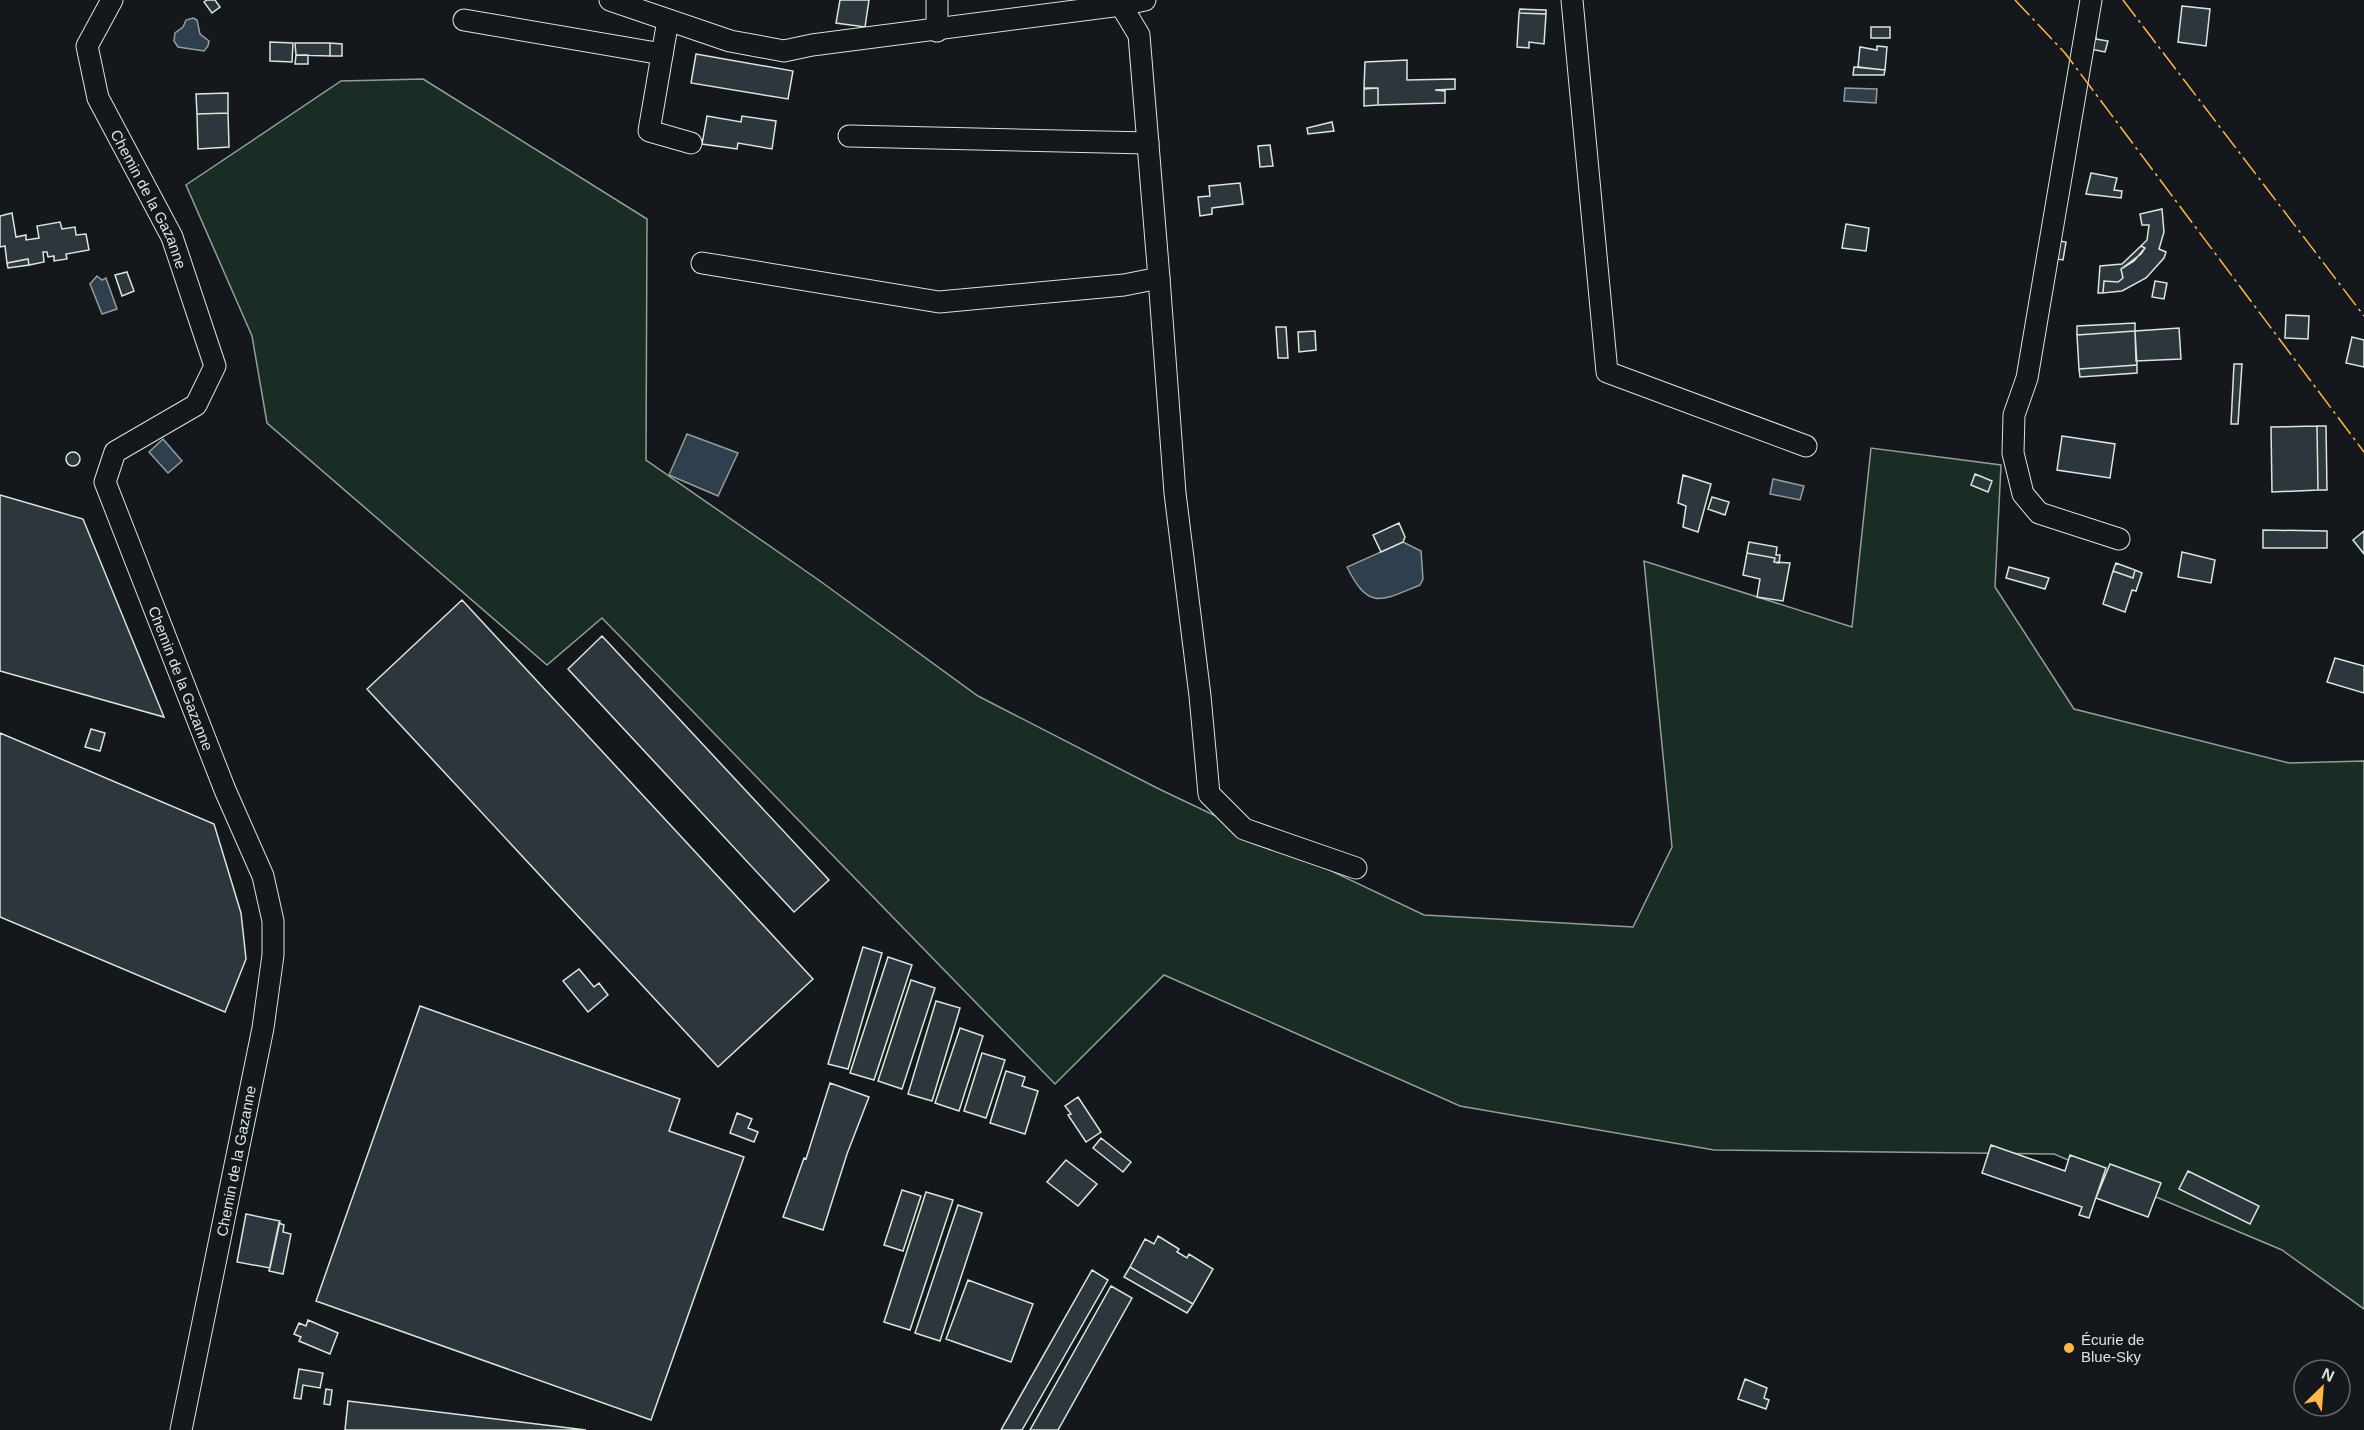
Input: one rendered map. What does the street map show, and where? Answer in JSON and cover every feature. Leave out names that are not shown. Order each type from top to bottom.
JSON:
[{"type":"street","name":"Chemin de la Gazanne","points":[[112,0],[87,46],[98,98],[172,237],[215,366],[196,405],[115,452],[105,482],[225,790],[262,876],[273,921],[273,955],[263,1028],[182,1430]]},
{"type":"street","points":[[610,0],[730,41],[784,51],[812,45],[937,31],[1145,0]]},
{"type":"street","points":[[937,0],[937,31]]},
{"type":"street","points":[[1572,0],[1607,372],[1806,446]]},
{"type":"street","points":[[2091,0],[2027,378],[2014,416],[2013,453],[2023,494],[2038,513],[2119,539]]},
{"type":"street","points":[[1121,3],[1139,35],[1175,493],[1200,696],[1209,794],[1244,829],[1356,868]]},
{"type":"street","points":[[464,20],[662,54]]},
{"type":"street","points":[[668,20],[649,131],[691,143]]},
{"type":"street","points":[[849,136],[1148,143]]},
{"type":"street","points":[[702,263],[939,302],[1124,285],[1159,278]]},
{"type":"green space","points":[[423,79],[647,219],[646,460],[820,581],[978,696],[1159,789],[1424,915],[1633,927],[1672,847],[1644,561],[1852,627],[1871,448],[2001,465],[1995,587],[2074,709],[2289,763],[2364,761],[2364,1309],[2282,1250],[2054,1154],[1714,1150],[1460,1106],[1164,975],[1055,1084],[602,618],[547,665],[267,423],[252,336],[186,185],[341,81]]},
{"type":"water","points":[[193,18],[197,20],[200,34],[209,41],[204,51],[178,47],[174,41],[175,33],[183,27],[186,20]]},
{"type":"water","points":[[1845,88],[1877,89],[1876,103],[1844,101]]},
{"type":"water","points":[[97,276],[102,280],[106,278],[117,309],[102,314],[90,284]]},
{"type":"water","points":[[687,434],[738,453],[718,496],[669,475]]},
{"type":"water","points":[[163,439],[182,461],[168,473],[149,452]]},
{"type":"water","points":[[1773,479],[1804,486],[1800,500],[1770,494]]},
{"type":"water","points":[[1403,542],[1421,551],[1423,579],[1420,585],[1386,598],[1369,596],[1362,591],[1347,567]]},
{"type":"building","points":[[215,0],[220,7],[212,13],[204,2]]},
{"type":"building","points":[[840,0],[869,0],[865,27],[836,23]]},
{"type":"building","points":[[2182,6],[2210,9],[2206,46],[2178,42]]},
{"type":"building","points":[[1520,9],[1546,10],[1546,14],[1519,13]]},
{"type":"building","points":[[1519,13],[1546,14],[1544,44],[1529,42],[1529,48],[1517,47]]},
{"type":"building","points":[[1871,27],[1890,27],[1890,38],[1871,38]]},
{"type":"building","points":[[2093,35],[2096,39],[2108,41],[2105,52],[2090,49]]},
{"type":"building","points":[[270,42],[293,43],[292,62],[270,61]]},
{"type":"building","points":[[295,43],[330,43],[330,56],[296,55]]},
{"type":"building","points":[[330,43],[342,44],[342,56],[330,56]]},
{"type":"building","points":[[1877,46],[1887,47],[1885,70],[1858,67],[1860,47],[1877,50]]},
{"type":"building","points":[[696,54],[793,71],[788,99],[691,83]]},
{"type":"building","points":[[296,55],[308,55],[308,64],[295,64]]},
{"type":"building","points":[[1407,60],[1407,80],[1455,79],[1455,89],[1435,90],[1445,91],[1445,103],[1378,105],[1378,88],[1364,88],[1365,62]]},
{"type":"building","points":[[1854,67],[1885,70],[1884,75],[1853,75]]},
{"type":"building","points":[[1378,88],[1378,105],[1364,106],[1364,89]]},
{"type":"building","points":[[228,93],[228,113],[197,114],[196,94]]},
{"type":"building","points":[[228,113],[229,147],[198,149],[197,114]]},
{"type":"building","points":[[707,116],[741,122],[742,116],[776,121],[772,149],[738,143],[737,149],[702,144]]},
{"type":"building","points":[[1332,122],[1334,131],[1308,134],[1307,128]]},
{"type":"building","points":[[1270,145],[1273,166],[1260,167],[1258,146]]},
{"type":"building","points":[[2091,173],[2117,178],[2114,190],[2122,191],[2121,198],[2086,194]]},
{"type":"building","points":[[1240,183],[1243,204],[1212,208],[1212,214],[1200,216],[1198,197],[1210,196],[1209,186]]},
{"type":"building","points":[[2162,209],[2164,232],[2159,249],[2166,252],[2164,258],[2146,278],[2122,291],[2103,293],[2104,281],[2118,282],[2123,278],[2121,269],[2134,261],[2145,248],[2141,246],[2147,240],[2149,225],[2142,225],[2140,214]]},
{"type":"building","points":[[12,213],[16,237],[26,235],[26,240],[39,238],[37,226],[60,222],[62,229],[75,227],[76,235],[86,234],[89,250],[66,254],[67,259],[54,261],[54,256],[48,257],[47,252],[43,252],[44,262],[29,265],[28,259],[7,263],[5,246],[0,247],[0,216]]},
{"type":"building","points":[[1846,224],[1869,228],[1866,251],[1842,248]]},
{"type":"building","points":[[2054,240],[2066,242],[2063,260],[2051,258]]},
{"type":"building","points":[[2141,246],[2145,248],[2141,254],[2121,269],[2123,278],[2118,282],[2104,281],[2103,293],[2098,293],[2100,266],[2122,264]]},
{"type":"building","points":[[28,259],[29,265],[8,268],[7,263]]},
{"type":"building","points":[[127,272],[134,291],[122,296],[115,275]]},
{"type":"building","points":[[2155,281],[2167,283],[2164,299],[2152,297]]},
{"type":"building","points":[[2286,315],[2309,316],[2308,339],[2285,338]]},
{"type":"building","points":[[2135,323],[2135,331],[2077,335],[2077,326]]},
{"type":"building","points":[[1276,327],[1286,327],[1288,358],[1278,358]]},
{"type":"building","points":[[2179,328],[2181,359],[2136,361],[2135,331]]},
{"type":"building","points":[[1315,331],[1316,350],[1299,352],[1298,332]]},
{"type":"building","points":[[2135,331],[2137,365],[2079,369],[2077,335]]},
{"type":"building","points":[[2352,337],[2364,340],[2364,367],[2346,363]]},
{"type":"building","points":[[2234,364],[2242,364],[2238,424],[2231,424]]},
{"type":"building","points":[[2137,365],[2137,373],[2080,377],[2079,369]]},
{"type":"building","points":[[2317,426],[2318,490],[2272,492],[2271,427]]},
{"type":"building","points":[[2317,426],[2326,426],[2327,490],[2318,490]]},
{"type":"building","points":[[2062,436],[2115,444],[2110,478],[2057,470]]},
{"type":"building","points":[[73,452],[78,454],[80,459],[78,464],[73,466],[68,464],[66,459],[68,454]]},
{"type":"building","points":[[1975,474],[1992,481],[1988,492],[1971,485]]},
{"type":"building","points":[[1683,475],[1711,484],[1698,532],[1683,527],[1686,506],[1678,503]]},
{"type":"building","points":[[0,495],[83,519],[164,717],[0,671]]},
{"type":"building","points":[[1712,497],[1729,502],[1725,515],[1708,509]]},
{"type":"building","points":[[1399,523],[1405,537],[1403,542],[1381,552],[1373,535]]},
{"type":"building","points":[[2263,530],[2327,531],[2327,548],[2263,548]]},
{"type":"building","points":[[2364,531],[2364,554],[2353,540]]},
{"type":"building","points":[[1749,542],[1777,547],[1776,555],[1780,555],[1779,563],[1774,562],[1775,558],[1747,553]]},
{"type":"building","points":[[2182,552],[2215,560],[2211,583],[2178,577]]},
{"type":"building","points":[[1747,553],[1775,558],[1774,562],[1790,563],[1783,601],[1757,597],[1760,579],[1743,575]]},
{"type":"building","points":[[2116,563],[2135,570],[2133,578],[2113,571]]},
{"type":"building","points":[[2009,567],[2049,578],[2045,589],[2006,578]]},
{"type":"building","points":[[2135,570],[2142,573],[2136,591],[2132,590],[2125,612],[2103,604],[2113,571],[2133,578]]},
{"type":"building","points":[[462,600],[813,979],[718,1067],[367,689]]},
{"type":"building","points":[[602,636],[829,880],[794,912],[568,669]]},
{"type":"building","points":[[2335,658],[2364,666],[2364,693],[2327,682]]},
{"type":"building","points":[[91,729],[105,733],[100,751],[85,747]]},
{"type":"building","points":[[0,733],[214,824],[241,913],[246,959],[225,1012],[0,917]]},
{"type":"building","points":[[863,947],[882,953],[848,1069],[828,1064]]},
{"type":"building","points":[[888,957],[912,965],[874,1080],[850,1073]]},
{"type":"building","points":[[579,969],[594,987],[599,983],[608,995],[588,1012],[563,981]]},
{"type":"building","points":[[911,980],[935,988],[902,1089],[878,1081]]},
{"type":"building","points":[[936,1001],[960,1008],[932,1101],[908,1094]]},
{"type":"building","points":[[420,1006],[680,1099],[669,1131],[744,1157],[651,1420],[316,1301]]},
{"type":"building","points":[[960,1028],[983,1036],[959,1111],[935,1103]]},
{"type":"building","points":[[982,1053],[1005,1060],[986,1118],[964,1111]]},
{"type":"building","points":[[1006,1071],[1025,1077],[1022,1086],[1038,1091],[1025,1134],[990,1123]]},
{"type":"building","points":[[830,1083],[869,1097],[847,1154],[823,1230],[783,1217],[804,1158],[806,1159]]},
{"type":"building","points":[[1078,1097],[1101,1132],[1086,1142],[1068,1115],[1071,1114],[1065,1106]]},
{"type":"building","points":[[737,1113],[752,1119],[748,1128],[758,1132],[754,1142],[730,1133]]},
{"type":"building","points":[[1101,1138],[1131,1162],[1123,1172],[1093,1148]]},
{"type":"building","points":[[1991,1145],[2065,1171],[2070,1155],[2106,1168],[2089,1218],[2079,1215],[2082,1207],[1982,1173]]},
{"type":"building","points":[[1066,1160],[1097,1184],[1078,1206],[1047,1182]]},
{"type":"building","points":[[2110,1164],[2161,1183],[2148,1217],[2096,1198]]},
{"type":"building","points":[[2188,1171],[2259,1206],[2250,1224],[2179,1189]]},
{"type":"building","points":[[902,1190],[921,1196],[903,1251],[884,1245]]},
{"type":"building","points":[[926,1192],[953,1200],[910,1330],[884,1322]]},
{"type":"building","points":[[958,1205],[982,1213],[940,1341],[915,1333]]},
{"type":"building","points":[[246,1214],[280,1221],[270,1268],[237,1262]]},
{"type":"building","points":[[279,1223],[284,1225],[283,1232],[291,1234],[283,1274],[269,1271]]},
{"type":"building","points":[[1158,1236],[1179,1249],[1177,1252],[1187,1258],[1189,1254],[1213,1269],[1193,1304],[1130,1267],[1145,1239],[1154,1244]]},
{"type":"building","points":[[1130,1267],[1193,1304],[1187,1313],[1124,1277]]},
{"type":"building","points":[[1092,1270],[1108,1280],[1022,1430],[1001,1430]]},
{"type":"building","points":[[968,1280],[1033,1304],[1011,1362],[946,1339]]},
{"type":"building","points":[[1111,1286],[1132,1298],[1058,1430],[1030,1430]]},
{"type":"building","points":[[308,1320],[338,1333],[330,1354],[299,1341],[301,1337],[294,1334],[299,1323],[306,1326]]},
{"type":"building","points":[[299,1369],[323,1373],[320,1388],[303,1385],[301,1399],[294,1398]]},
{"type":"building","points":[[1745,1379],[1767,1388],[1764,1398],[1769,1400],[1766,1409],[1738,1399]]},
{"type":"building","points":[[326,1389],[332,1390],[330,1405],[324,1404]]},
{"type":"building","points":[[348,1401],[586,1430],[345,1430]]},
{"type":"power","points":[[2015,0],[2065,53],[2364,452]]},
{"type":"power","points":[[2123,0],[2364,316]]},
{"type":"place","name":"Écurie de Blue-Sky","points":[[2069,1348]]}]
